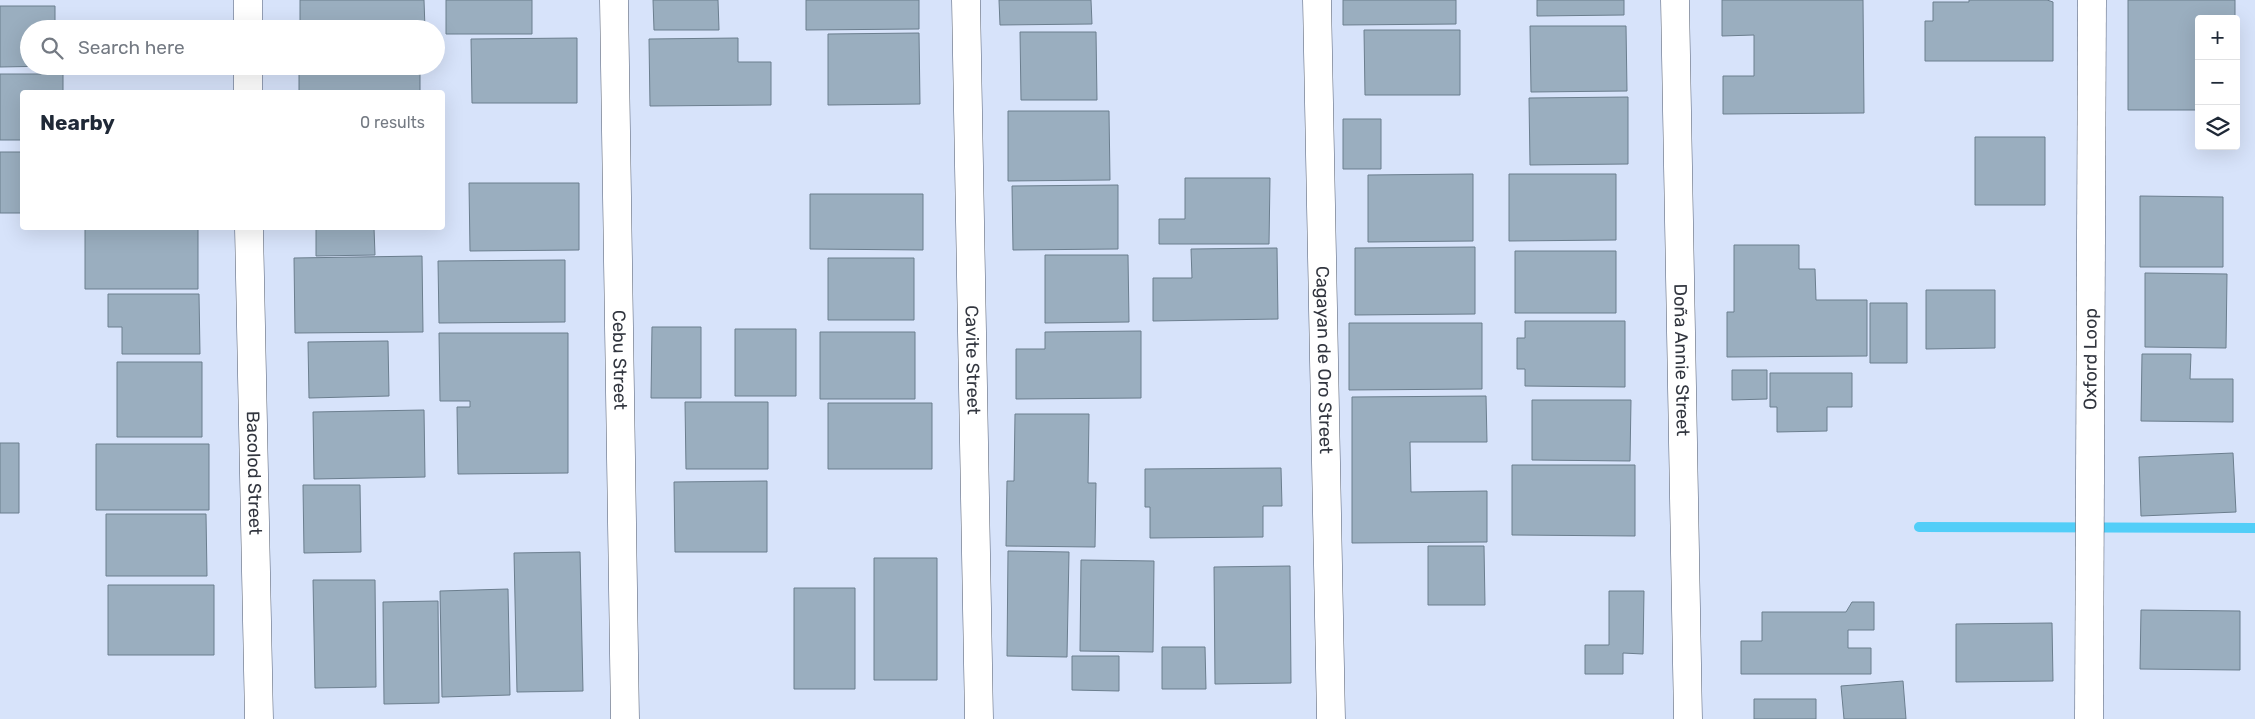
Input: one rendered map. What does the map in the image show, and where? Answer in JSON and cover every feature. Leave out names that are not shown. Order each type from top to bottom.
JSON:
[{"type":"street","points":[[248,0],[248,20]]},
{"type":"street","name":"Cebu Street","points":[[614,0],[625,719]]},
{"type":"street","name":"Cavite Street","points":[[966,0],[979,719]]},
{"type":"street","name":"Cagayan de Oro Street","points":[[1317,0],[1331,719]]},
{"type":"street","name":"Doña Annie Street","points":[[1675,0],[1688,719]]},
{"type":"street","name":"Oxford Loop","points":[[2089,719],[2092,0]]},
{"type":"street","points":[[248,75],[248,90]]},
{"type":"street","name":"Bacolod Street","points":[[249,230],[259,719]]},
{"type":"building","points":[[300,0],[424,0],[425,20],[300,20]]},
{"type":"building","points":[[446,0],[532,0],[532,34],[446,34]]},
{"type":"building","points":[[653,0],[718,0],[719,30],[654,30]]},
{"type":"building","points":[[806,0],[919,0],[919,29],[806,30]]},
{"type":"building","points":[[999,0],[1091,0],[1092,24],[1000,25]]},
{"type":"building","points":[[1343,0],[1456,0],[1456,24],[1343,25]]},
{"type":"building","points":[[1537,0],[1624,0],[1624,15],[1537,16]]},
{"type":"building","points":[[1722,0],[1863,0],[1864,113],[1723,114],[1723,76],[1754,76],[1754,35],[1722,36]]},
{"type":"building","points":[[1969,0],[2047,0],[2053,2],[2053,61],[1925,61],[1925,21],[1933,21],[1933,2],[1969,2]]},
{"type":"building","points":[[2128,0],[2235,0],[2235,15],[2195,15],[2195,110],[2128,110]]},
{"type":"building","points":[[0,6],[55,6],[55,20],[20,20],[20,67],[0,67]]},
{"type":"building","points":[[1530,26],[1626,26],[1627,91],[1531,92]]},
{"type":"building","points":[[1364,30],[1460,30],[1460,95],[1365,95]]},
{"type":"building","points":[[1020,32],[1096,32],[1097,100],[1021,100]]},
{"type":"building","points":[[919,33],[920,104],[828,105],[828,34]]},
{"type":"building","points":[[577,38],[577,103],[472,103],[471,39]]},
{"type":"building","points":[[738,38],[738,62],[771,62],[771,105],[650,106],[649,39]]},
{"type":"building","points":[[0,74],[63,75],[63,90],[20,90],[20,140],[0,140]]},
{"type":"building","points":[[299,75],[420,75],[420,90],[299,90]]},
{"type":"building","points":[[1628,97],[1628,164],[1530,165],[1529,98]]},
{"type":"building","points":[[1008,111],[1109,111],[1110,180],[1008,181]]},
{"type":"building","points":[[1343,119],[1381,119],[1381,169],[1343,169]]},
{"type":"building","points":[[1975,137],[2045,137],[2045,205],[1975,205]]},
{"type":"building","points":[[0,152],[20,152],[20,213],[0,213]]},
{"type":"building","points":[[1473,174],[1473,241],[1368,242],[1368,175]]},
{"type":"building","points":[[1509,174],[1616,174],[1616,240],[1509,241]]},
{"type":"building","points":[[1185,178],[1270,178],[1269,244],[1159,244],[1159,219],[1185,219]]},
{"type":"building","points":[[469,183],[579,183],[579,250],[470,251]]},
{"type":"building","points":[[1118,185],[1118,249],[1013,250],[1012,186]]},
{"type":"building","points":[[810,194],[923,194],[923,250],[810,249]]},
{"type":"building","points":[[2140,196],[2223,197],[2223,267],[2140,267]]},
{"type":"building","points":[[85,230],[198,230],[198,289],[85,289]]},
{"type":"building","points":[[316,230],[374,230],[375,255],[316,256]]},
{"type":"building","points":[[1734,245],[1799,245],[1799,269],[1815,269],[1816,300],[1867,300],[1867,356],[1727,357],[1727,312],[1734,312]]},
{"type":"building","points":[[1475,247],[1475,314],[1355,315],[1355,248]]},
{"type":"building","points":[[1277,248],[1278,319],[1153,321],[1153,278],[1192,278],[1191,249]]},
{"type":"building","points":[[1515,251],[1616,251],[1616,313],[1515,313]]},
{"type":"building","points":[[1045,255],[1128,255],[1129,322],[1045,323]]},
{"type":"building","points":[[422,256],[423,332],[295,333],[294,258]]},
{"type":"building","points":[[828,258],[914,258],[914,320],[828,320]]},
{"type":"building","points":[[565,260],[565,322],[439,323],[438,261]]},
{"type":"building","points":[[2145,273],[2227,274],[2226,348],[2145,347]]},
{"type":"building","points":[[1926,290],[1995,290],[1995,348],[1926,349]]},
{"type":"building","points":[[108,294],[199,294],[200,354],[122,354],[122,327],[108,327]]},
{"type":"building","points":[[1870,303],[1907,303],[1907,363],[1870,363]]},
{"type":"building","points":[[1525,321],[1625,321],[1625,387],[1525,386],[1525,369],[1517,369],[1517,338],[1525,338]]},
{"type":"building","points":[[1349,323],[1482,323],[1482,389],[1349,390]]},
{"type":"building","points":[[652,327],[701,327],[701,398],[651,398]]},
{"type":"building","points":[[735,329],[796,329],[796,396],[735,396]]},
{"type":"building","points":[[1141,331],[1141,398],[1016,399],[1016,349],[1045,349],[1045,332]]},
{"type":"building","points":[[820,332],[915,332],[915,399],[820,399]]},
{"type":"building","points":[[439,333],[568,333],[568,473],[458,474],[457,407],[470,407],[470,401],[440,401]]},
{"type":"building","points":[[388,341],[389,396],[309,398],[308,342]]},
{"type":"building","points":[[2142,354],[2191,354],[2190,379],[2233,379],[2233,422],[2141,421]]},
{"type":"building","points":[[117,362],[202,362],[202,437],[117,437]]},
{"type":"building","points":[[1732,370],[1767,370],[1767,399],[1732,400]]},
{"type":"building","points":[[1770,373],[1852,373],[1852,407],[1827,407],[1827,431],[1777,432],[1777,407],[1770,407]]},
{"type":"building","points":[[1486,396],[1487,442],[1410,442],[1411,492],[1487,491],[1487,542],[1352,543],[1352,397]]},
{"type":"building","points":[[1532,400],[1631,400],[1630,461],[1532,460]]},
{"type":"building","points":[[685,402],[768,402],[768,469],[686,469]]},
{"type":"building","points":[[828,403],[932,403],[932,469],[828,469]]},
{"type":"building","points":[[424,410],[425,477],[314,479],[313,412]]},
{"type":"building","points":[[1015,414],[1089,414],[1088,483],[1096,483],[1095,547],[1006,546],[1007,481],[1014,481]]},
{"type":"building","points":[[0,443],[19,443],[19,513],[0,513]]},
{"type":"building","points":[[96,444],[209,444],[209,510],[96,510]]},
{"type":"building","points":[[2233,453],[2236,512],[2141,516],[2139,457]]},
{"type":"building","points":[[1512,465],[1635,465],[1635,536],[1512,535]]},
{"type":"building","points":[[1281,468],[1282,506],[1263,506],[1263,537],[1150,538],[1150,507],[1145,507],[1145,469]]},
{"type":"building","points":[[767,481],[767,552],[675,552],[674,482]]},
{"type":"building","points":[[303,485],[360,485],[361,552],[304,553]]},
{"type":"building","points":[[106,514],[206,514],[207,576],[106,576]]},
{"type":"building","points":[[1428,546],[1484,546],[1485,605],[1428,605]]},
{"type":"building","points":[[1008,551],[1069,552],[1067,657],[1007,656]]},
{"type":"building","points":[[580,552],[583,691],[517,692],[514,553]]},
{"type":"building","points":[[874,558],[937,558],[937,680],[874,680]]},
{"type":"building","points":[[1081,560],[1154,561],[1153,652],[1080,651]]},
{"type":"building","points":[[1290,566],[1291,683],[1215,684],[1214,567]]},
{"type":"building","points":[[313,580],[375,580],[376,687],[315,688]]},
{"type":"building","points":[[108,585],[214,585],[214,655],[108,655]]},
{"type":"building","points":[[794,588],[855,588],[855,689],[794,689]]},
{"type":"building","points":[[508,589],[510,695],[442,697],[440,591]]},
{"type":"building","points":[[1609,591],[1644,591],[1643,654],[1623,653],[1623,674],[1585,674],[1585,645],[1609,645]]},
{"type":"building","points":[[438,601],[439,703],[384,704],[383,602]]},
{"type":"building","points":[[1852,602],[1874,602],[1874,630],[1848,630],[1848,648],[1871,648],[1871,674],[1741,674],[1741,641],[1762,641],[1762,612],[1846,612]]},
{"type":"building","points":[[2141,610],[2240,611],[2240,670],[2140,669]]},
{"type":"building","points":[[2052,623],[2053,681],[1956,682],[1956,624]]},
{"type":"building","points":[[1162,647],[1205,647],[1206,689],[1162,689]]},
{"type":"building","points":[[1072,656],[1119,656],[1119,691],[1072,690]]},
{"type":"building","points":[[1903,681],[1906,719],[1844,719],[1841,686]]},
{"type":"building","points":[[1754,699],[1816,699],[1816,719],[1754,719]]},
{"type":"waterway","points":[[1919,527],[2255,528]]}]
